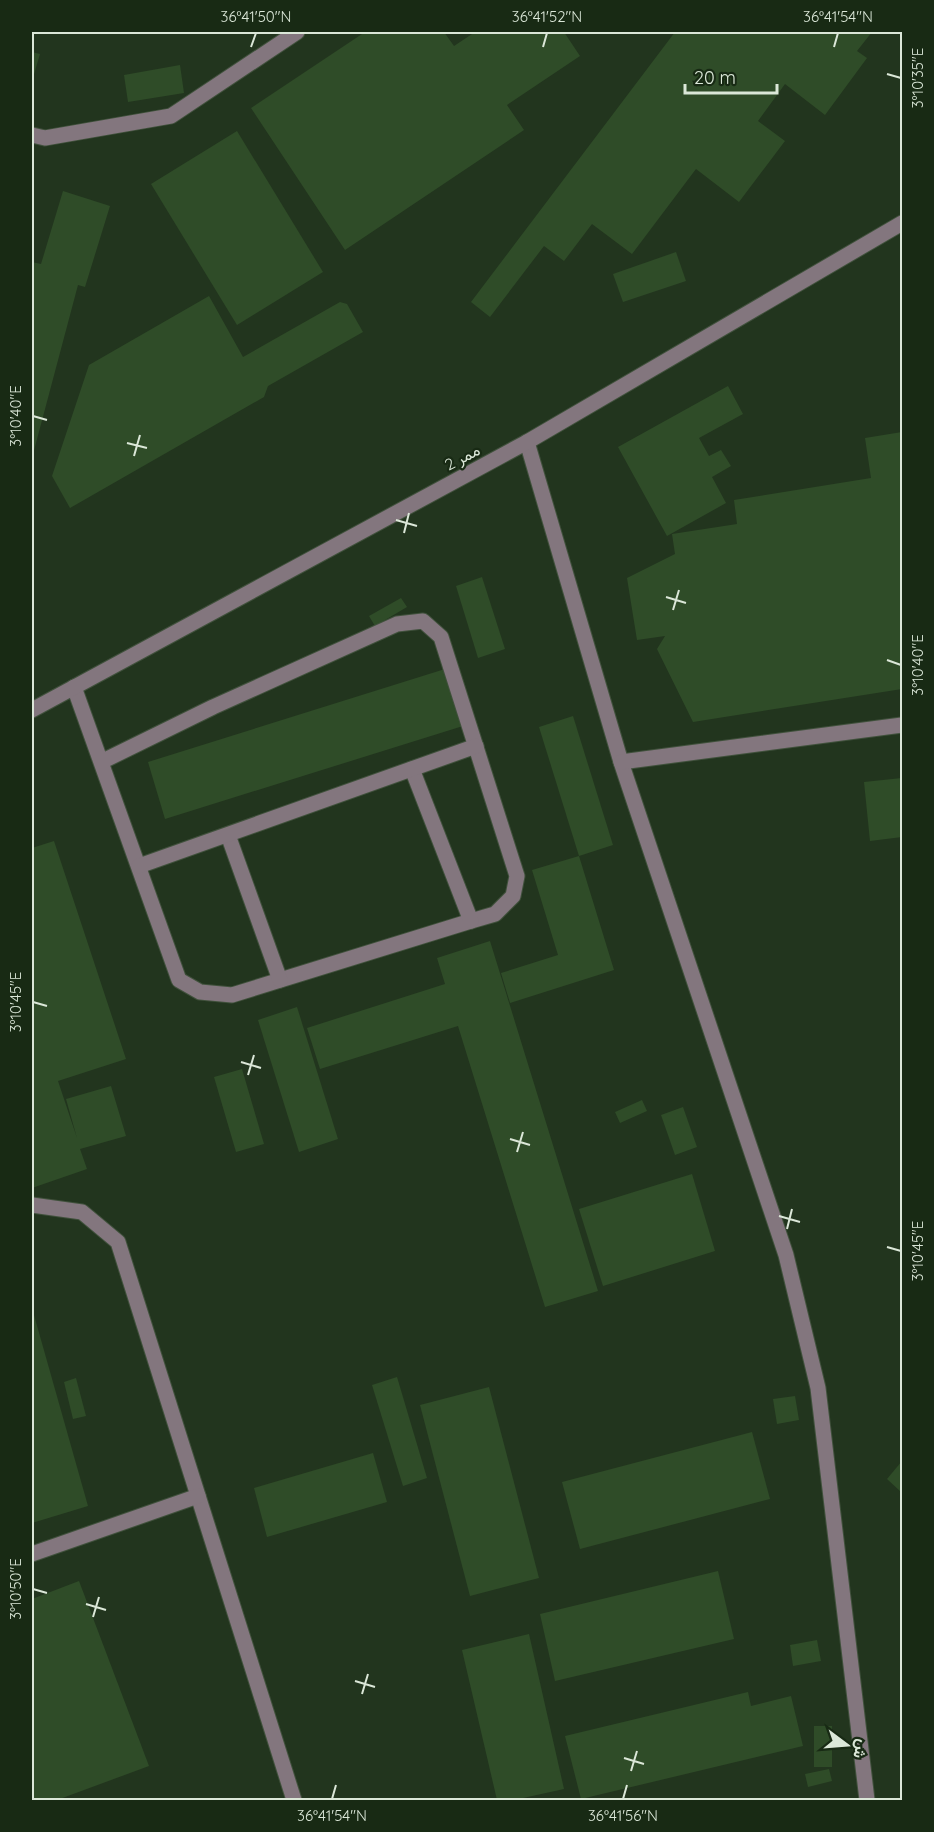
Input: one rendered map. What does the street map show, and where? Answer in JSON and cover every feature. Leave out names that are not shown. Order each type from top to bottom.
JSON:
[{"type":"lane","points":[[32,135],[45,138],[171,116],[297,32]]},
{"type":"lane","name":"ممر 2","points":[[32,710],[527,442],[903,223]]},
{"type":"lane","points":[[527,442],[621,762],[786,1255],[816,1377],[867,1800]]},
{"type":"lane","points":[[74,687],[179,980],[200,992],[232,995],[495,914],[513,896],[517,876],[441,637],[423,621],[397,624],[213,707],[101,762]]},
{"type":"lane","points":[[621,762],[903,726]]},
{"type":"lane","points":[[139,866],[476,746]]},
{"type":"lane","points":[[412,769],[471,921]]},
{"type":"lane","points":[[228,835],[280,980]]},
{"type":"lane","points":[[32,1205],[82,1212],[118,1242],[294,1800]]},
{"type":"lane","points":[[32,1554],[198,1496]]},
{"type":"building","points":[[365,32],[444,32],[454,46],[475,32],[564,32],[580,56],[507,105],[524,130],[345,250],[251,108]]},
{"type":"building","points":[[675,32],[872,32],[857,51],[867,58],[825,115],[785,84],[758,121],[785,141],[739,202],[696,169],[632,254],[592,224],[564,261],[544,246],[490,317],[471,302]]},
{"type":"building","points":[[32,52],[40,54],[32,81]]},
{"type":"building","points":[[180,65],[184,93],[128,102],[124,75]]},
{"type":"building","points":[[237,131],[323,272],[237,325],[151,184]]},
{"type":"building","points":[[63,191],[110,206],[85,287],[78,285],[32,458],[32,262],[41,264]]},
{"type":"building","points":[[676,252],[686,281],[623,302],[613,274]]},
{"type":"building","points":[[209,296],[243,357],[340,302],[347,304],[363,332],[268,386],[264,397],[70,508],[52,476],[89,365]]},
{"type":"building","points":[[728,386],[743,414],[699,438],[709,456],[721,450],[731,466],[712,477],[726,503],[667,536],[618,447]]},
{"type":"building","points":[[902,432],[902,689],[693,722],[657,649],[665,636],[637,640],[627,578],[675,554],[672,534],[737,524],[734,500],[871,478],[865,438]]},
{"type":"building","points":[[482,577],[505,649],[478,658],[456,586]]},
{"type":"building","points":[[401,598],[407,607],[375,626],[369,616]]},
{"type":"building","points":[[445,669],[463,726],[165,819],[148,762]]},
{"type":"building","points":[[573,716],[613,845],[579,856],[539,727]]},
{"type":"building","points":[[902,778],[902,837],[870,841],[864,782]]},
{"type":"building","points":[[54,841],[126,1059],[58,1081],[77,1138],[66,1099],[111,1086],[126,1136],[80,1149],[87,1169],[32,1188],[32,848]]},
{"type":"building","points":[[579,856],[614,970],[510,1003],[501,973],[558,955],[532,870]]},
{"type":"building","points":[[490,941],[598,1291],[545,1307],[458,1026],[320,1069],[307,1028],[445,984],[437,958]]},
{"type":"building","points":[[297,1007],[338,1139],[299,1152],[258,1020]]},
{"type":"building","points":[[242,1069],[264,1144],[236,1152],[214,1077]]},
{"type":"building","points":[[642,1100],[647,1111],[620,1123],[615,1112]]},
{"type":"building","points":[[683,1107],[697,1147],[675,1155],[661,1115]]},
{"type":"building","points":[[692,1174],[715,1251],[603,1286],[579,1209]]},
{"type":"building","points":[[32,1308],[88,1506],[32,1523]]},
{"type":"building","points":[[397,1377],[427,1478],[403,1486],[372,1385]]},
{"type":"building","points":[[76,1378],[86,1416],[73,1419],[64,1382]]},
{"type":"building","points":[[489,1387],[539,1578],[470,1596],[420,1405]]},
{"type":"building","points":[[795,1396],[799,1420],[777,1424],[773,1399]]},
{"type":"building","points":[[752,1432],[770,1499],[580,1549],[562,1482]]},
{"type":"building","points":[[373,1453],[387,1502],[267,1537],[254,1488]]},
{"type":"building","points":[[902,1461],[902,1490],[901,1492],[887,1479]]},
{"type":"building","points":[[718,1571],[734,1639],[555,1681],[540,1614]]},
{"type":"building","points":[[79,1581],[149,1766],[57,1800],[32,1800],[32,1599]]},
{"type":"building","points":[[529,1634],[564,1789],[514,1800],[497,1800],[462,1650]]},
{"type":"building","points":[[817,1640],[821,1661],[793,1666],[790,1645]]},
{"type":"building","points":[[748,1692],[751,1706],[791,1696],[803,1746],[581,1799],[565,1736]]},
{"type":"building","points":[[814,1726],[832,1726],[832,1767],[814,1767]]},
{"type":"building","points":[[829,1769],[832,1781],[808,1787],[805,1774]]}]
